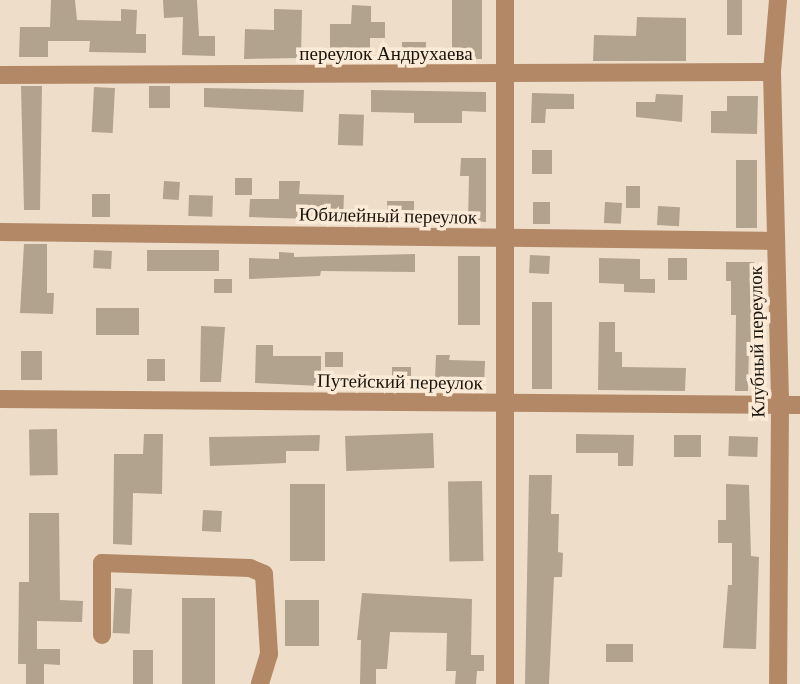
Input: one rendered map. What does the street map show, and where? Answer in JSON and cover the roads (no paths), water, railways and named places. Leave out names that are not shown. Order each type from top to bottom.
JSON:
[{"type":"street","points":[[505,0],[509,238],[505,684]]},
{"type":"street","name":"Клубный переулок","points":[[778,0],[772,72],[780,405],[778,684]]},
{"type":"street","name":"переулок Андрухаева","points":[[0,75],[772,72]]},
{"type":"street","name":"Юбилейный переулок","points":[[0,232],[776,241]]},
{"type":"street","name":"Путейский переулок","points":[[0,399],[800,405]]},
{"type":"street","points":[[103,635],[102,563],[250,568],[264,574],[269,654],[260,684]]}]
